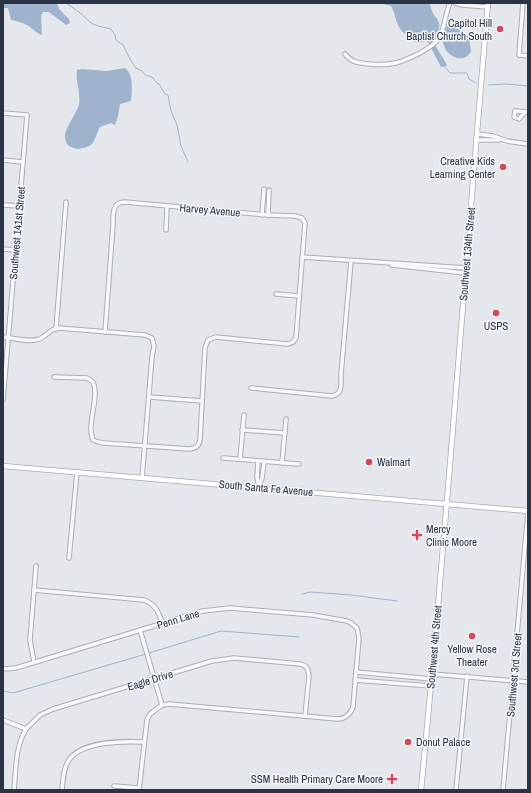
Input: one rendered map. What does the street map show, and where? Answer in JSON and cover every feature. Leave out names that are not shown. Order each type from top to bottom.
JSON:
[{"type":"main road","name":"Southwest 134th Street","points":[[447,504],[465,270],[488,5]]},
{"type":"main road","name":"South Santa Fe Avenue","points":[[3,466],[528,511]]},
{"type":"main road","name":"Southwest 4th Street","points":[[421,790],[447,504]]},
{"type":"street","points":[[345,54],[351,61],[356,63],[383,65],[404,61],[430,47],[441,36],[450,3]]},
{"type":"street","points":[[455,3],[466,6],[488,5]]},
{"type":"street","points":[[523,3],[519,55],[528,56]]},
{"type":"street","points":[[523,9],[528,9]]},
{"type":"street","name":"Southwest 141st Street","points":[[3,113],[26,115],[3,400]]},
{"type":"street","points":[[477,134],[493,136],[500,140]]},
{"type":"street","points":[[477,140],[500,140],[528,144]]},
{"type":"street","points":[[3,160],[23,162]]},
{"type":"street","points":[[262,215],[264,189]]},
{"type":"street","points":[[268,215],[270,190]]},
{"type":"street","points":[[263,198],[269,198]]},
{"type":"street","points":[[56,328],[66,202]]},
{"type":"street","name":"Harvey Avenue","points":[[104,332],[113,212],[116,205],[120,203],[125,202],[168,207],[300,217],[306,225],[302,257]]},
{"type":"street","points":[[3,205],[19,206]]},
{"type":"street","points":[[166,230],[168,207]]},
{"type":"street","points":[[3,249],[16,250]]},
{"type":"street","points":[[54,376],[87,378],[93,382],[95,389],[91,432],[93,440],[104,443],[189,449],[196,447],[200,440],[205,348],[208,340],[216,337],[285,344],[292,342],[296,338],[297,334],[302,257],[408,267],[465,270]]},
{"type":"street","points":[[251,388],[332,396],[338,394],[341,388],[351,261]]},
{"type":"street","points":[[276,294],[299,296]]},
{"type":"street","points":[[3,337],[30,340],[38,339],[56,328],[145,335],[152,338],[154,346],[142,478]]},
{"type":"street","points":[[149,397],[202,401]]},
{"type":"street","points":[[240,459],[244,415]]},
{"type":"street","points":[[282,463],[286,419]]},
{"type":"street","points":[[242,430],[285,433]]},
{"type":"street","points":[[223,458],[299,464]]},
{"type":"street","points":[[258,461],[257,477],[259,487]]},
{"type":"street","points":[[259,487],[264,462]]},
{"type":"street","points":[[69,558],[77,472]]},
{"type":"street","name":"Southwest 3rd Street","points":[[503,790],[528,511]]},
{"type":"street","points":[[34,662],[30,640],[36,566]]},
{"type":"street","points":[[34,590],[144,600],[155,606],[162,623]]},
{"type":"street","name":"Penn Lane","points":[[3,669],[13,669],[208,610],[230,608],[305,614],[347,621],[356,627],[359,638],[356,672]]},
{"type":"street","points":[[140,630],[162,705]]},
{"type":"street","name":"Eagle Drive","points":[[26,729],[35,719],[46,712],[154,678],[225,658],[300,664],[307,667],[309,676],[305,716]]},
{"type":"street","points":[[114,786],[139,789],[146,724],[148,717],[156,708],[162,705],[340,719],[349,715],[353,708],[356,672],[432,676],[467,676],[528,682]]},
{"type":"street","points":[[456,790],[467,676]]},
{"type":"street","points":[[355,680],[431,686]]},
{"type":"street","points":[[3,720],[26,729],[18,750],[14,790]]},
{"type":"street","points":[[62,790],[66,765],[71,757],[78,751],[109,742],[144,742]]},
{"type":"water","points":[[3,3],[57,3],[59,9],[69,19],[70,23],[66,25],[49,12],[43,12],[41,16],[41,35],[18,21],[11,20],[8,8],[3,8]]},
{"type":"water","points":[[379,3],[430,3],[433,14],[438,20],[439,24],[437,34],[433,42],[447,66],[441,67],[428,42],[414,42],[403,32],[398,25],[391,6]]},
{"type":"water","points":[[448,25],[457,28],[469,37],[471,52],[466,57],[454,57],[445,48],[443,41],[444,33]]},
{"type":"water","points":[[125,68],[131,79],[131,101],[120,104],[115,125],[111,123],[100,127],[92,144],[85,148],[80,149],[69,145],[66,142],[65,134],[79,104],[77,70],[106,71]]},
{"type":"waterway","points":[[66,3],[91,23],[111,29],[116,40],[123,45],[136,68],[142,71],[145,75],[152,77],[159,84],[165,94],[168,95],[171,111],[177,125],[181,146],[188,162]]},
{"type":"waterway","points":[[445,67],[450,73],[467,73],[469,79],[476,83]]},
{"type":"waterway","points":[[488,85],[506,84],[528,86]]},
{"type":"waterway","points":[[302,594],[310,592],[351,595],[397,601]]},
{"type":"waterway","points":[[149,653],[221,631],[299,637]]},
{"type":"waterway","points":[[3,691],[13,693],[146,654]]},
{"type":"place","name":"Capitol Hill Baptist Church South","points":[[500,29]]},
{"type":"place","name":"Creative Kids Learning Center","points":[[503,167]]},
{"type":"place","name":"USPS","points":[[496,313]]},
{"type":"place","name":"Walmart","points":[[369,462]]},
{"type":"place","name":"Mercy Clinic Moore","points":[[417,535]]},
{"type":"place","name":"Yellow Rose Theater","points":[[472,636]]},
{"type":"place","name":"Donut Palace","points":[[408,742]]},
{"type":"place","name":"SSM Health Primary Care Moore","points":[[392,779]]}]
